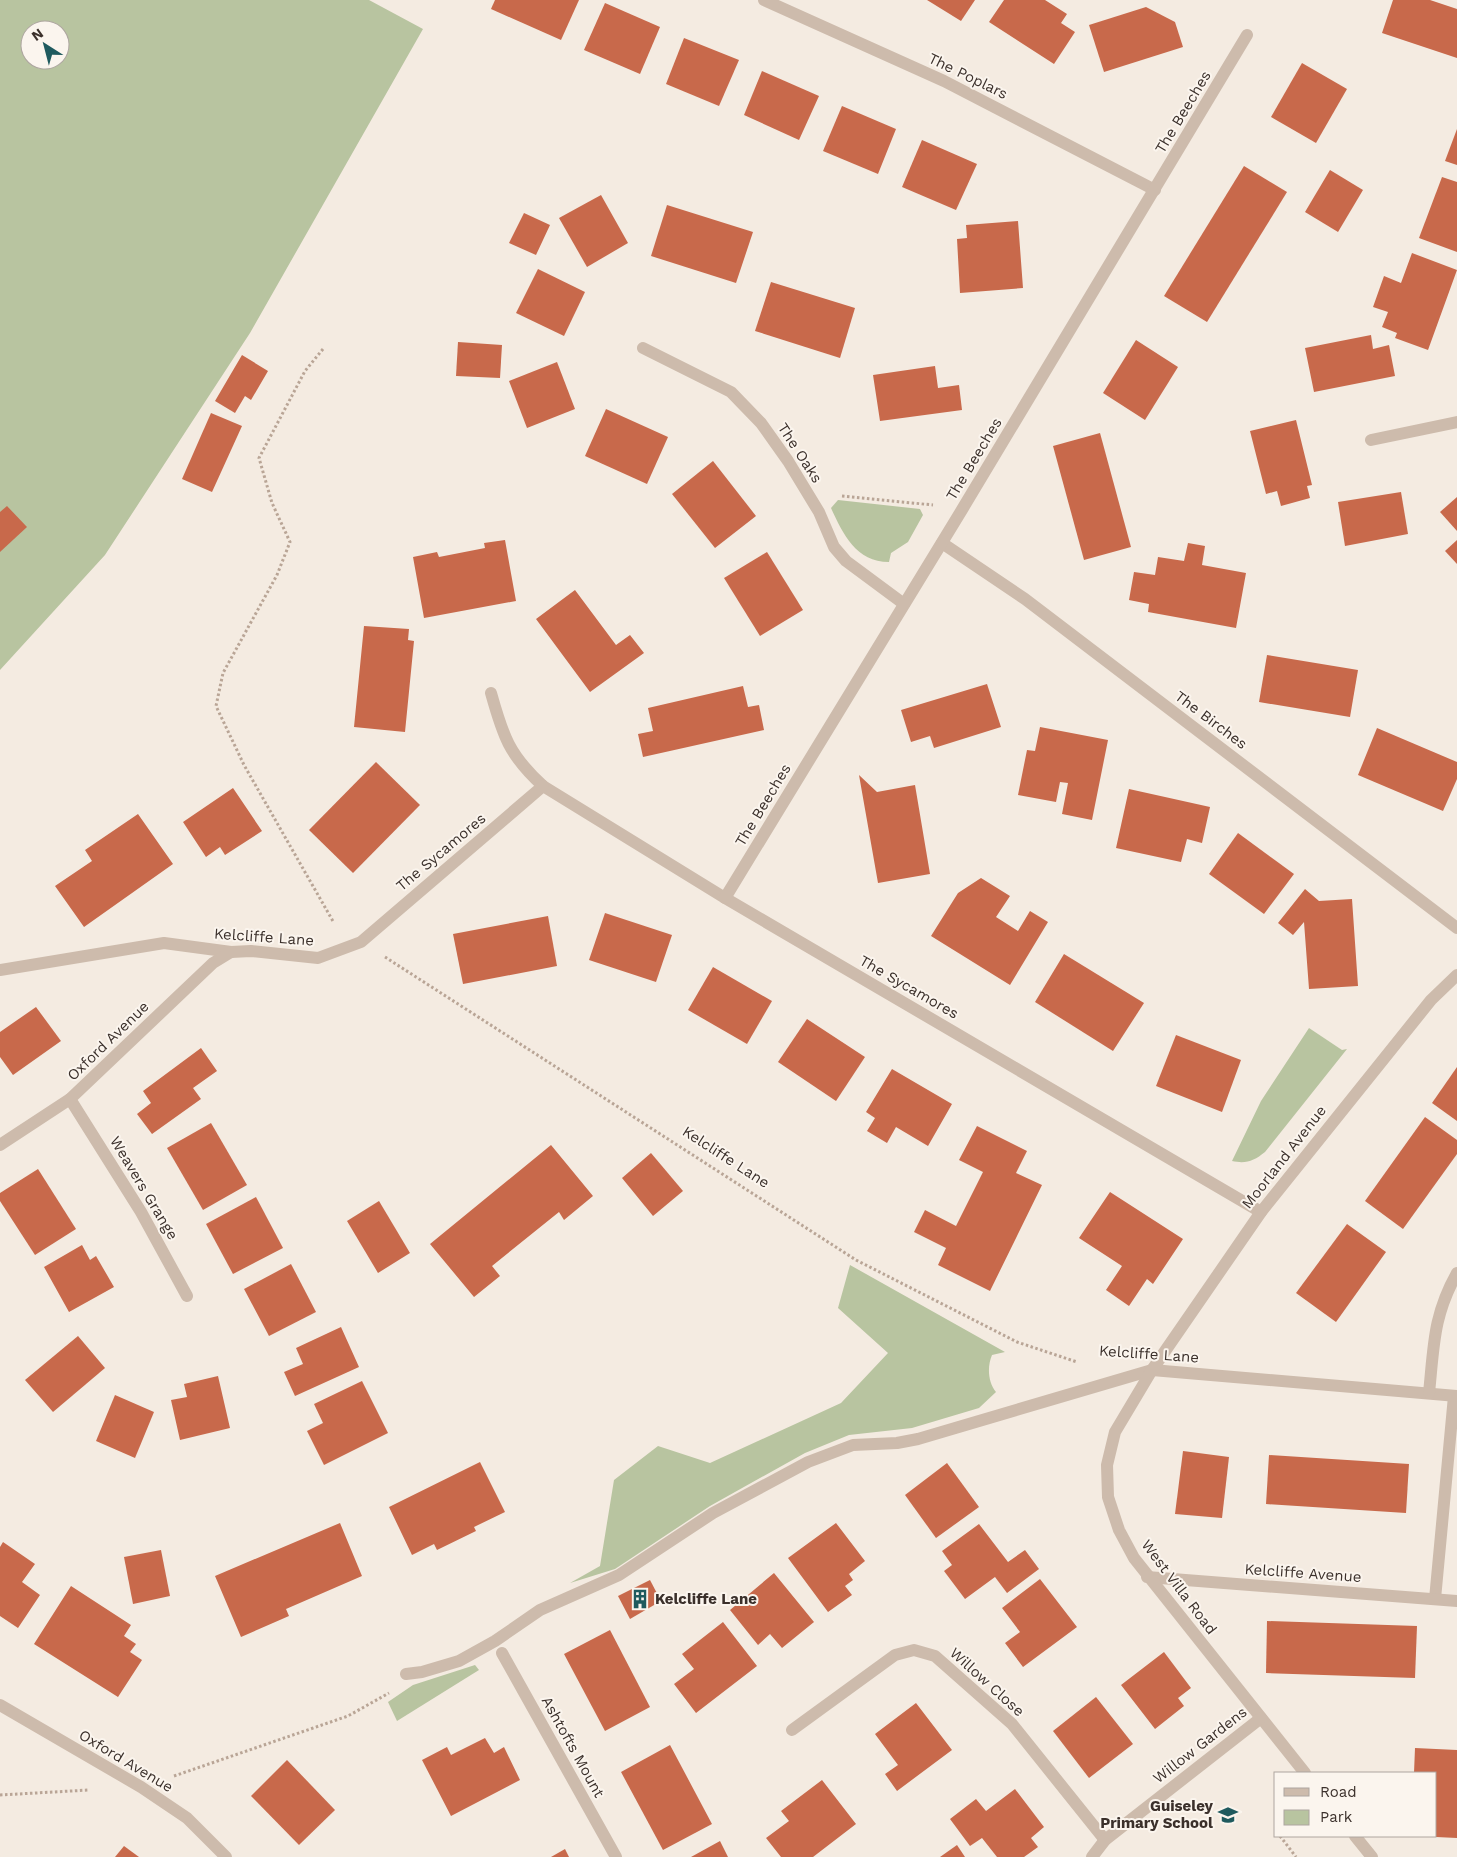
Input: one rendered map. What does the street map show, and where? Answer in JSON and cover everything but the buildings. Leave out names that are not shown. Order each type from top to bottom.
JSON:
[{"type":"street","name":"The Poplars","points":[[764,0],[944,81],[1155,190]]},
{"type":"street","name":"The Beeches","points":[[725,898],[942,543],[1248,35]]},
{"type":"street","name":"The Oaks","points":[[643,348],[731,392],[761,423],[788,461],[807,492],[834,547],[846,560],[904,604]]},
{"type":"street","points":[[1371,440],[1457,422]]},
{"type":"street","name":"The Birches","points":[[942,543],[1025,599],[1457,928]]},
{"type":"street","name":"The Sycamores","points":[[491,693],[501,728],[510,750],[525,770],[543,786],[725,898],[1261,1212]]},
{"type":"street","name":"The Sycamores","points":[[361,942],[543,786]]},
{"type":"street","name":"Kelcliffe Lane","points":[[0,970],[164,943],[231,952],[251,951],[318,958],[361,942]]},
{"type":"street","name":"Oxford Avenue","points":[[0,1145],[70,1099],[213,963],[231,952]]},
{"type":"street","name":"Moorland Avenue","points":[[1152,1370],[1261,1212],[1425,1008],[1457,976]]},
{"type":"street","name":"Weavers Grange","points":[[70,1099],[141,1212],[187,1296]]},
{"type":"street","points":[[1429,1393],[1435,1327],[1443,1298],[1457,1273]]},
{"type":"street","name":"Kelcliffe Lane","points":[[1152,1370],[1456,1396]]},
{"type":"street","points":[[406,1674],[422,1672],[459,1661],[495,1641],[540,1610],[619,1575],[713,1514],[808,1462],[853,1445],[897,1443],[918,1439],[1152,1370]]},
{"type":"street","name":"West Villa Road","points":[[1152,1370],[1115,1432],[1107,1466],[1108,1496],[1118,1530],[1147,1577],[1304,1772]]},
{"type":"street","points":[[1435,1599],[1456,1396]]},
{"type":"street","name":"Kelcliffe Avenue","points":[[1147,1577],[1457,1601]]},
{"type":"street","name":"Ashtofts Mount","points":[[495,1641],[616,1857]]},
{"type":"street","name":"Willow Close","points":[[792,1730],[895,1655],[914,1650],[934,1656],[1012,1724],[1105,1840]]},
{"type":"street","name":"Oxford Avenue","points":[[0,1705],[141,1786],[187,1818],[226,1857]]},
{"type":"street","name":"Willow Gardens","points":[[1092,1857],[1105,1840],[1261,1718]]},
{"type":"street","points":[[1356,1837],[1372,1857]]},
{"type":"path","points":[[323,349],[305,371],[259,458],[272,503],[290,542],[277,575],[223,673],[216,706],[244,765],[348,947]]},
{"type":"path","points":[[807,492],[963,508]]},
{"type":"path","name":"Kelcliffe Lane","points":[[361,942],[856,1260],[1017,1342],[1081,1364]]},
{"type":"path","points":[[141,1786],[348,1716],[386,1696],[406,1674]]},
{"type":"path","points":[[0,1795],[93,1790]]},
{"type":"path","points":[[1281,1837],[1296,1857]]},
{"type":"green space","points":[[0,0],[369,0],[423,29],[250,333],[105,555],[0,670]]},
{"type":"green space","points":[[838,500],[920,509],[923,515],[908,542],[891,553],[889,562],[878,561],[859,552],[846,537],[831,508]]},
{"type":"green space","points":[[1309,1028],[1342,1050],[1347,1049],[1265,1152],[1250,1161],[1232,1161],[1261,1101]]},
{"type":"green space","points":[[850,1265],[1005,1352],[992,1355],[990,1360],[990,1379],[996,1392],[979,1408],[912,1428],[849,1435],[805,1453],[710,1506],[615,1569],[570,1583],[600,1566],[614,1480],[658,1446],[710,1463],[841,1403],[888,1353],[838,1308]]},
{"type":"green space","points":[[475,1665],[479,1670],[397,1721],[388,1702],[413,1685]]},
{"type":"place","name":"Kelcliffe Lane","points":[[640,1599]]},
{"type":"place","name":"Guiseley Primary School","points":[[1228,1815]]}]
